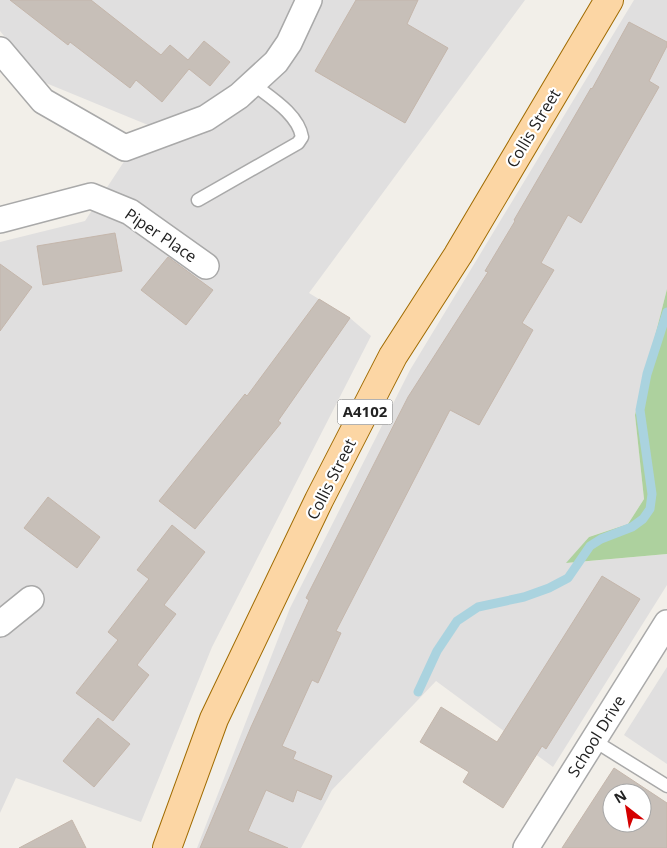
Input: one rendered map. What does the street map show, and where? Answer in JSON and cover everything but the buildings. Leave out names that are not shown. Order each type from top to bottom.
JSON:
[{"type":"main road","name":"Collis Street","points":[[167,848],[214,719],[319,500],[389,365],[458,255],[609,0]]},
{"type":"street","points":[[0,50],[43,101],[124,148],[206,118],[253,84],[276,62],[290,42],[309,0]]},
{"type":"street","name":"Piper Place","points":[[0,220],[91,196],[130,212],[206,266]]},
{"type":"street","points":[[0,624],[31,599]]},
{"type":"street","name":"School Drive","points":[[526,848],[667,623]]},
{"type":"lane","points":[[198,200],[298,144],[302,137],[300,126],[281,106],[253,84]]},
{"type":"lane","points":[[593,740],[667,786]]},
{"type":"shaded area","points":[[0,0],[525,0],[309,293],[350,318],[371,336],[212,647],[141,822],[16,778],[0,813],[0,242],[85,221],[148,125],[41,81],[0,31]]},
{"type":"shaded area","points":[[634,0],[667,0],[667,289],[635,415],[644,499],[628,524],[589,537],[567,563],[667,554],[667,585],[553,767],[436,681],[332,790],[301,848],[197,848],[290,608],[410,370]]},
{"type":"shaded area","points":[[667,667],[667,764],[624,735]]},
{"type":"green space","points":[[667,289],[667,554],[566,563],[589,537],[628,524],[644,499],[635,415]]},
{"type":"waterway","points":[[418,692],[437,651],[457,621],[478,607],[524,597],[549,588],[568,578],[590,546],[601,539],[632,527],[643,519],[650,509],[652,494],[640,410],[647,374],[667,312]]}]
